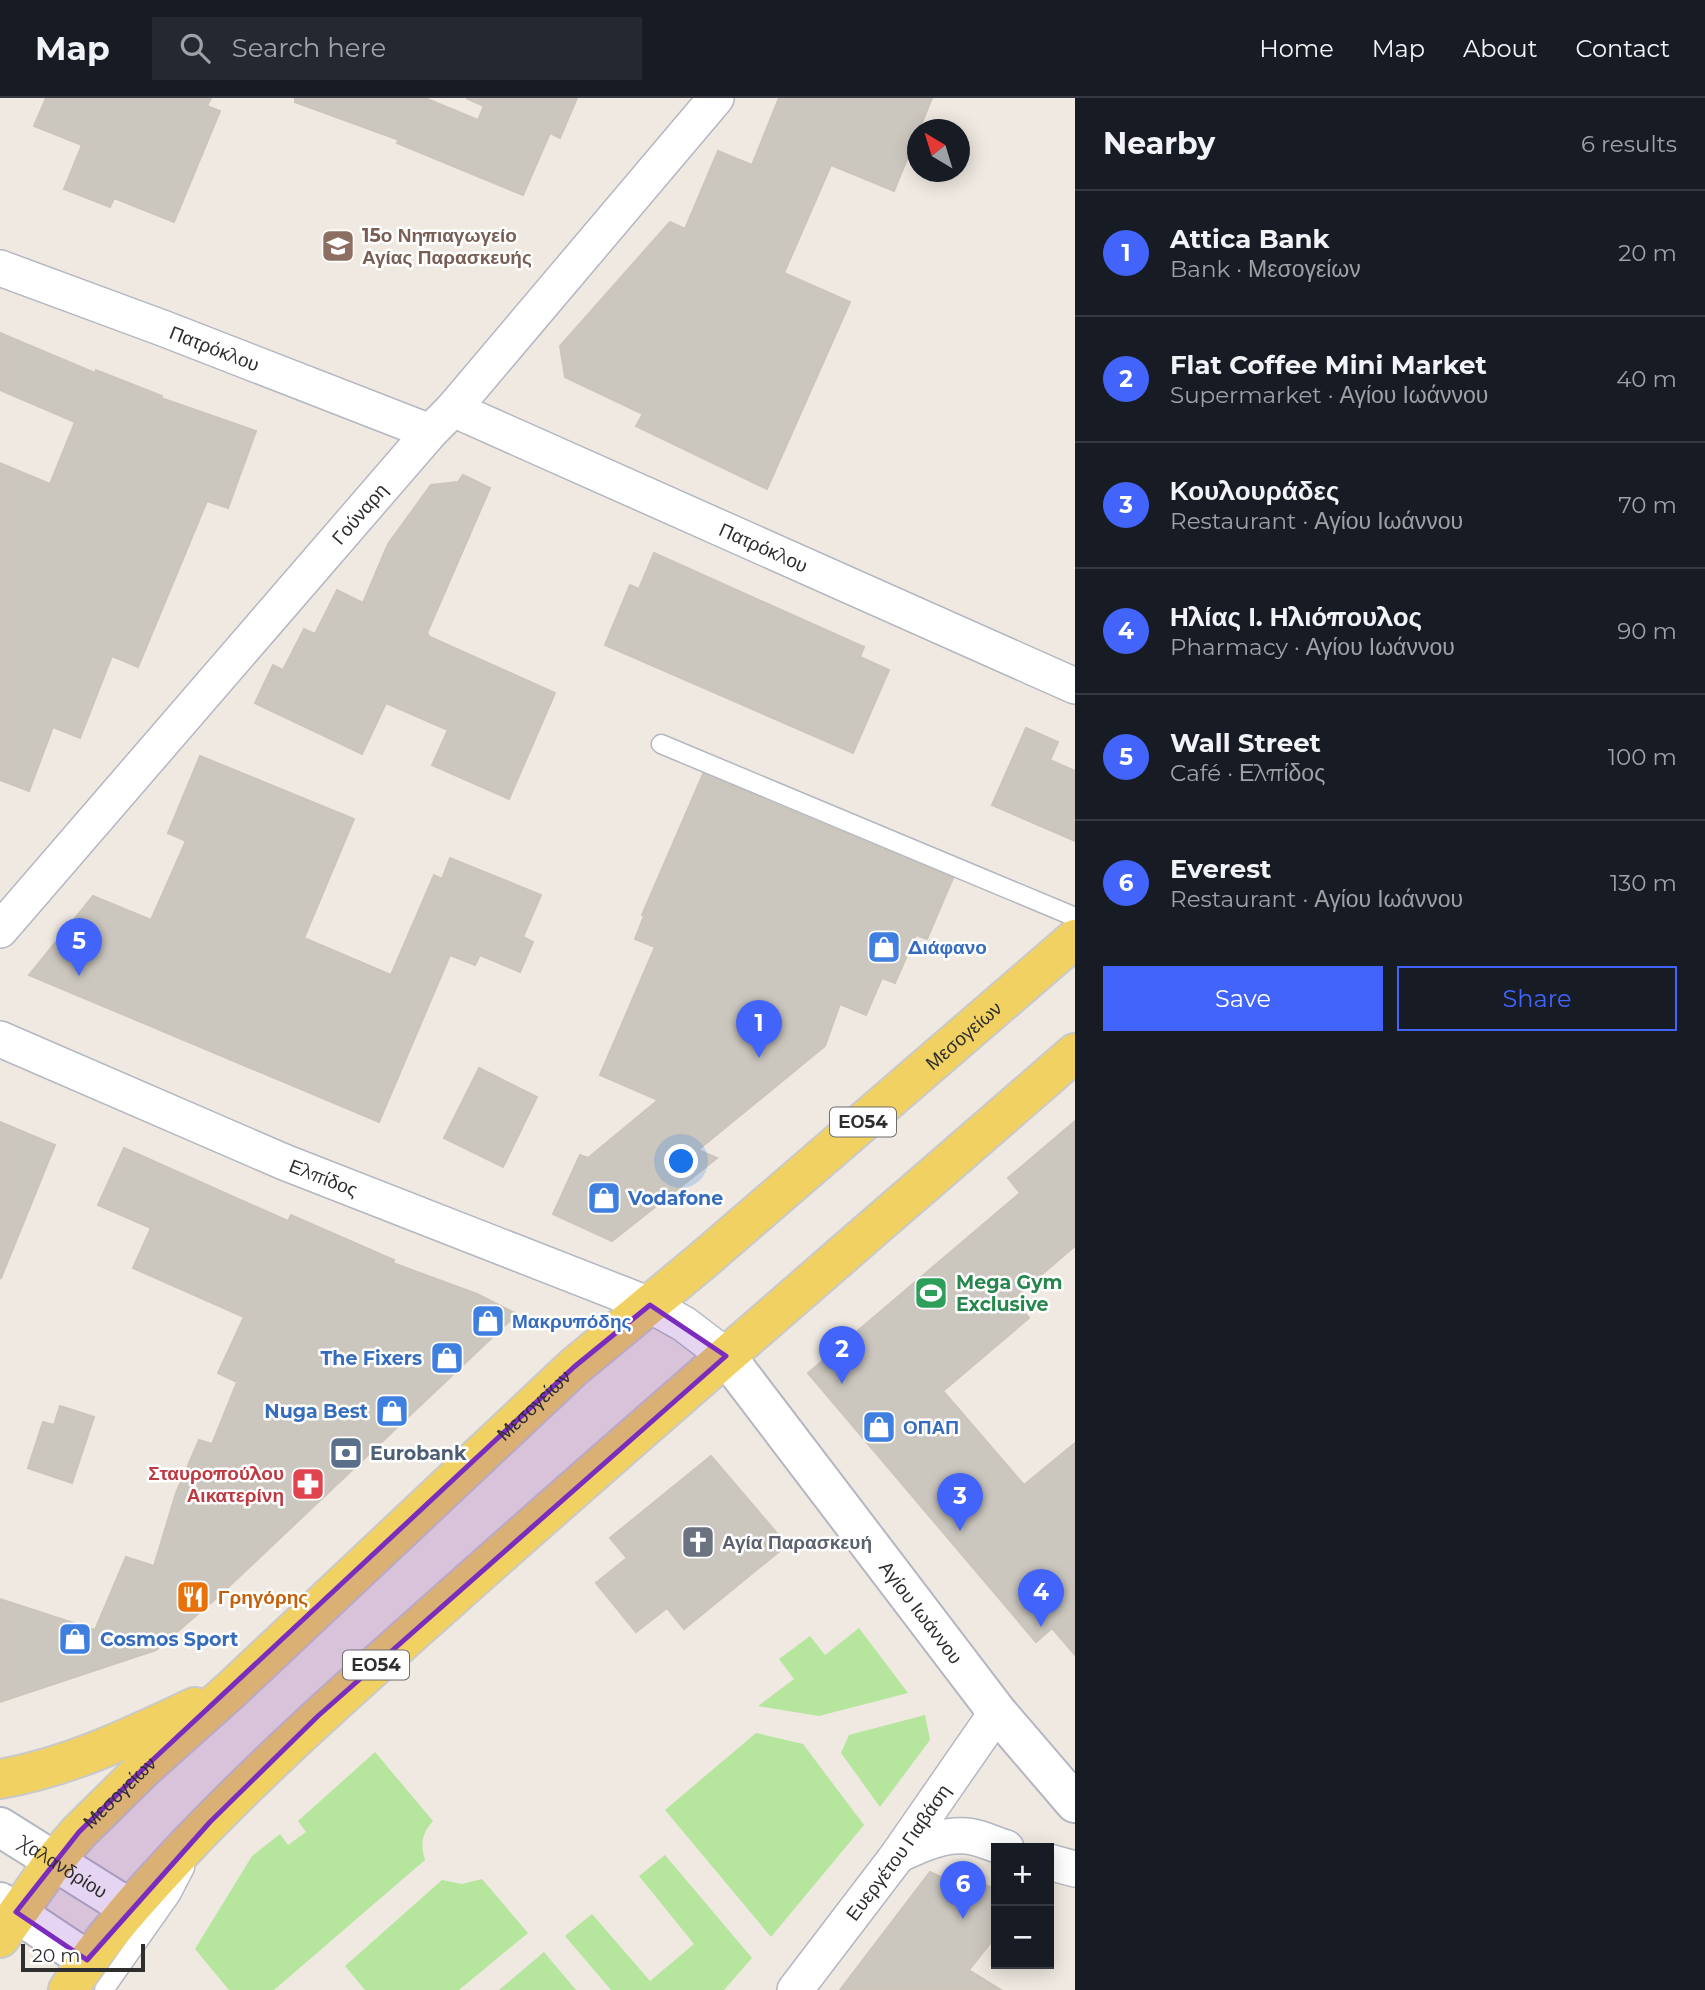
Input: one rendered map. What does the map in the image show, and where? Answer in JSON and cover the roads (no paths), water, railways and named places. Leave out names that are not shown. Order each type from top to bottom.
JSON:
[{"type":"main road","name":"Μεσογείων","points":[[5,1917],[79,1832],[145,1767],[231,1690],[574,1367],[650,1305],[1075,939]]},
{"type":"main road","name":"ΕΟ54","points":[[86,1980],[129,1908],[210,1822],[318,1716],[726,1356],[1075,1054]]},
{"type":"main road","points":[[0,1780],[29,1774],[104,1749],[231,1690]]},
{"type":"street","name":"Γούναρη","points":[[0,930],[441,421],[716,98]]},
{"type":"street","name":"Πατρόκλου","points":[[0,268],[165,329],[441,421],[1075,686]]},
{"type":"street","name":"Ελπίδος","points":[[0,1039],[285,1162],[650,1305]]},
{"type":"street","name":"Αγίου Ιωάννου","points":[[650,1305],[684,1324],[726,1356],[997,1712],[1075,1802]]},
{"type":"street","name":"Ευεργέτου Γιαβάση","points":[[795,1990],[898,1855],[997,1712]]},
{"type":"street","name":"Χαλανδρίου","points":[[0,1827],[129,1908]]},
{"type":"street","points":[[898,1855],[923,1843],[948,1836],[973,1837],[991,1843]]},
{"type":"street","points":[[1054,1863],[1075,1869]]},
{"type":"street","points":[[5,1917],[86,1980]]},
{"type":"lane","points":[[662,744],[1075,917]]},
{"type":"lane","points":[[86,1980],[171,1895],[210,1822]]},
{"type":"place","name":"15ο Νηπιαγωγείο Αγίας Παρασκευής","points":[[338,246]]},
{"type":"place","name":"Διάφανο","points":[[884,947]]},
{"type":"place","name":"Wall Street","points":[[79,976]]},
{"type":"place","name":"Attica Bank","points":[[759,1058]]},
{"type":"place","name":"Vodafone","points":[[604,1198]]},
{"type":"place","name":"Mega Gym Exclusive","points":[[931,1293]]},
{"type":"place","name":"Μακρυπόδης","points":[[488,1321]]},
{"type":"place","name":"The Fixers","points":[[447,1358]]},
{"type":"place","name":"Flat Coffee Mini Market","points":[[842,1384]]},
{"type":"place","name":"Nuga Best","points":[[392,1411]]},
{"type":"place","name":"ΟΠΑΠ","points":[[879,1427]]},
{"type":"place","name":"Eurobank","points":[[346,1453]]},
{"type":"place","name":"Σταυροπούλου Αικατερίνη","points":[[308,1484]]},
{"type":"place","name":"Κουλουράδες","points":[[960,1531]]},
{"type":"place","name":"Αγία Παρασκευή","points":[[698,1542]]},
{"type":"place","name":"Γρηγόρης","points":[[193,1597]]},
{"type":"place","name":"Ηλίας Ι. Ηλιόπουλος","points":[[1041,1627]]},
{"type":"place","name":"Cosmos Sport","points":[[75,1639]]},
{"type":"place","name":"Everest","points":[[963,1919]]}]
